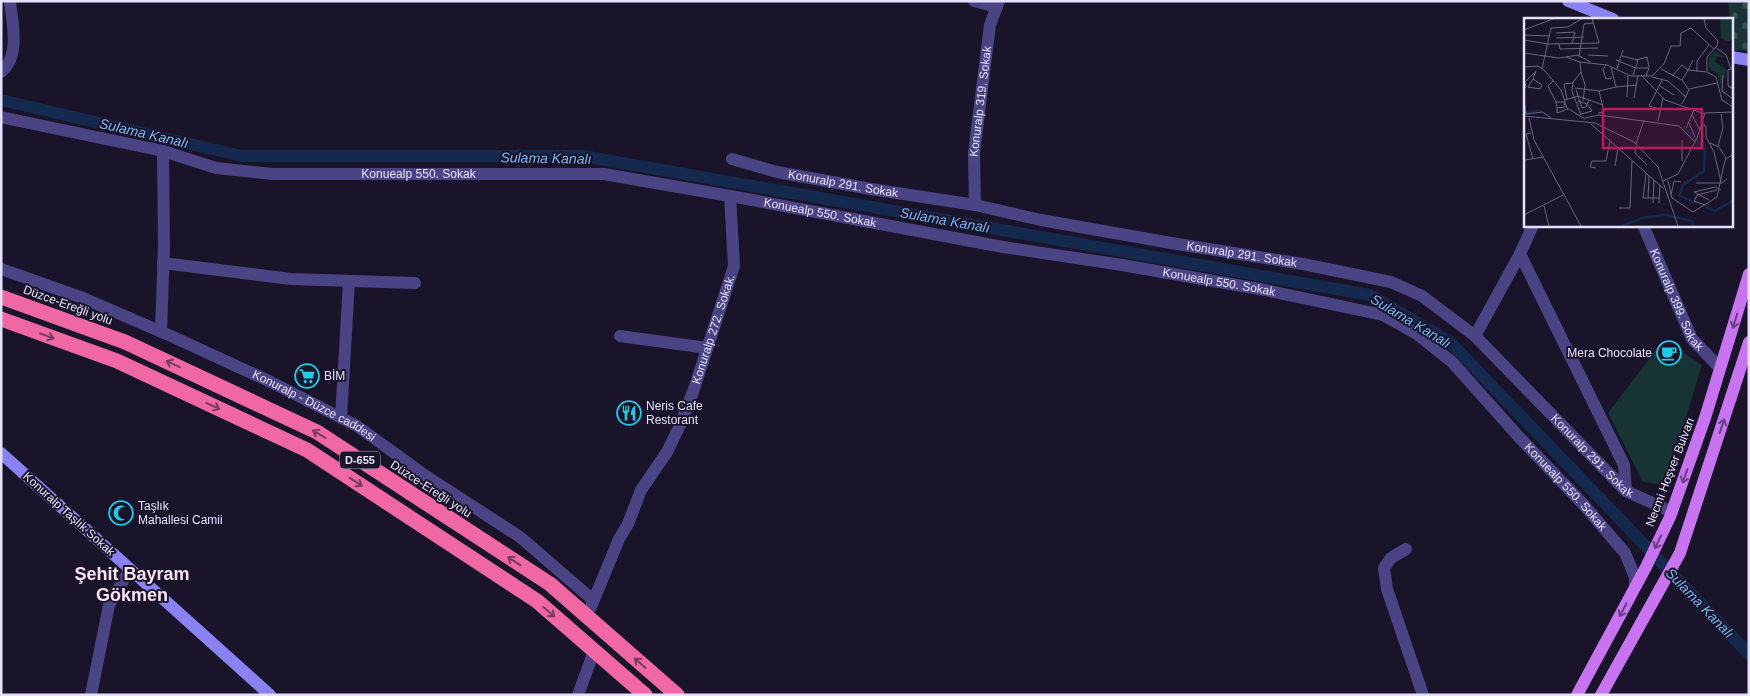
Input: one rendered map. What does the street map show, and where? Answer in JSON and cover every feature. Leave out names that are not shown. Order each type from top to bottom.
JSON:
[{"type":"highway","name":"Düzce-Ereğli yolu","points":[[1,297],[125,342],[317,432],[550,584],[677,695]]},
{"type":"highway","points":[[1,319],[117,362],[307,450],[537,601],[645,695]]},
{"type":"main road","name":"Necmi Hoşver Bulvarı","points":[[1578,695],[1646,566],[1671,514],[1705,418],[1749,274]]},
{"type":"main road","points":[[1601,695],[1686,539],[1749,342]]},
{"type":"street","points":[[1,72],[6,68],[14,51],[10,1]]},
{"type":"street","points":[[974,1],[998,4]]},
{"type":"street","points":[[1568,1],[1610,18]]},
{"type":"street","name":"Konuralp 319. Sokak","points":[[975,205],[974,152],[990,25],[998,4]]},
{"type":"street","points":[[1732,57],[1749,60]]},
{"type":"street","name":"Konuealp 550. Sokak","points":[[1,117],[163,151],[216,168],[273,174],[604,174],[1003,247],[1122,265],[1265,290],[1383,316],[1416,334],[1452,362],[1519,437],[1583,504],[1625,553],[1635,577],[1635,586]]},
{"type":"street","points":[[161,332],[163,151]]},
{"type":"street","name":"Konuralp 291. Sokak","points":[[732,160],[777,172],[975,205],[1041,220],[1304,264],[1391,282],[1422,296],[1475,336],[1626,491],[1671,514]]},
{"type":"street","name":"Konuralp 272. Sokak.","points":[[587,616],[641,490],[667,452],[680,425],[707,348],[734,266],[730,196]]},
{"type":"street","points":[[1475,336],[1520,254],[1533,226]]},
{"type":"street","name":"Konuralp 399. Sokak","points":[[1643,226],[1692,339],[1720,368]]},
{"type":"street","points":[[1520,254],[1624,465],[1626,491]]},
{"type":"street","points":[[163,263],[291,279],[415,283]]},
{"type":"street","name":"Konuralp - Düzce caddesi","points":[[1,270],[83,298],[161,332],[269,380],[357,426],[426,476],[520,536],[594,600]]},
{"type":"street","points":[[341,418],[349,281]]},
{"type":"street","points":[[620,336],[707,348]]},
{"type":"street","name":"Konuralp Taşlık Sokak","points":[[1,453],[130,569],[262,692]]},
{"type":"street","points":[[1406,549],[1391,558],[1384,568],[1386,589],[1423,695]]},
{"type":"street","points":[[91,695],[109,605],[130,569]]},
{"type":"street","points":[[578,695],[594,651]]},
{"type":"green space","points":[[1728,1],[1749,1],[1749,51],[1733,50],[1732,18],[1730,18]]},
{"type":"green space","points":[[1664,340],[1702,365],[1665,485],[1643,482],[1608,413]]},
{"type":"waterway","name":"Sulama Kanalı","points":[[1,100],[242,156],[583,156],[1370,295],[1450,342],[1749,654]]},
{"type":"place","name":"Mera Chocolate","points":[[1669,353]]},
{"type":"place","name":"BİM","points":[[307,376]]},
{"type":"place","name":"Neris Cafe Restorant","points":[[629,413]]},
{"type":"place","name":"Taşlık Mahallesi Camii","points":[[121,513]]},
{"type":"district","name":"Şehit Bayram Gökmen","points":[[132,584]]}]
